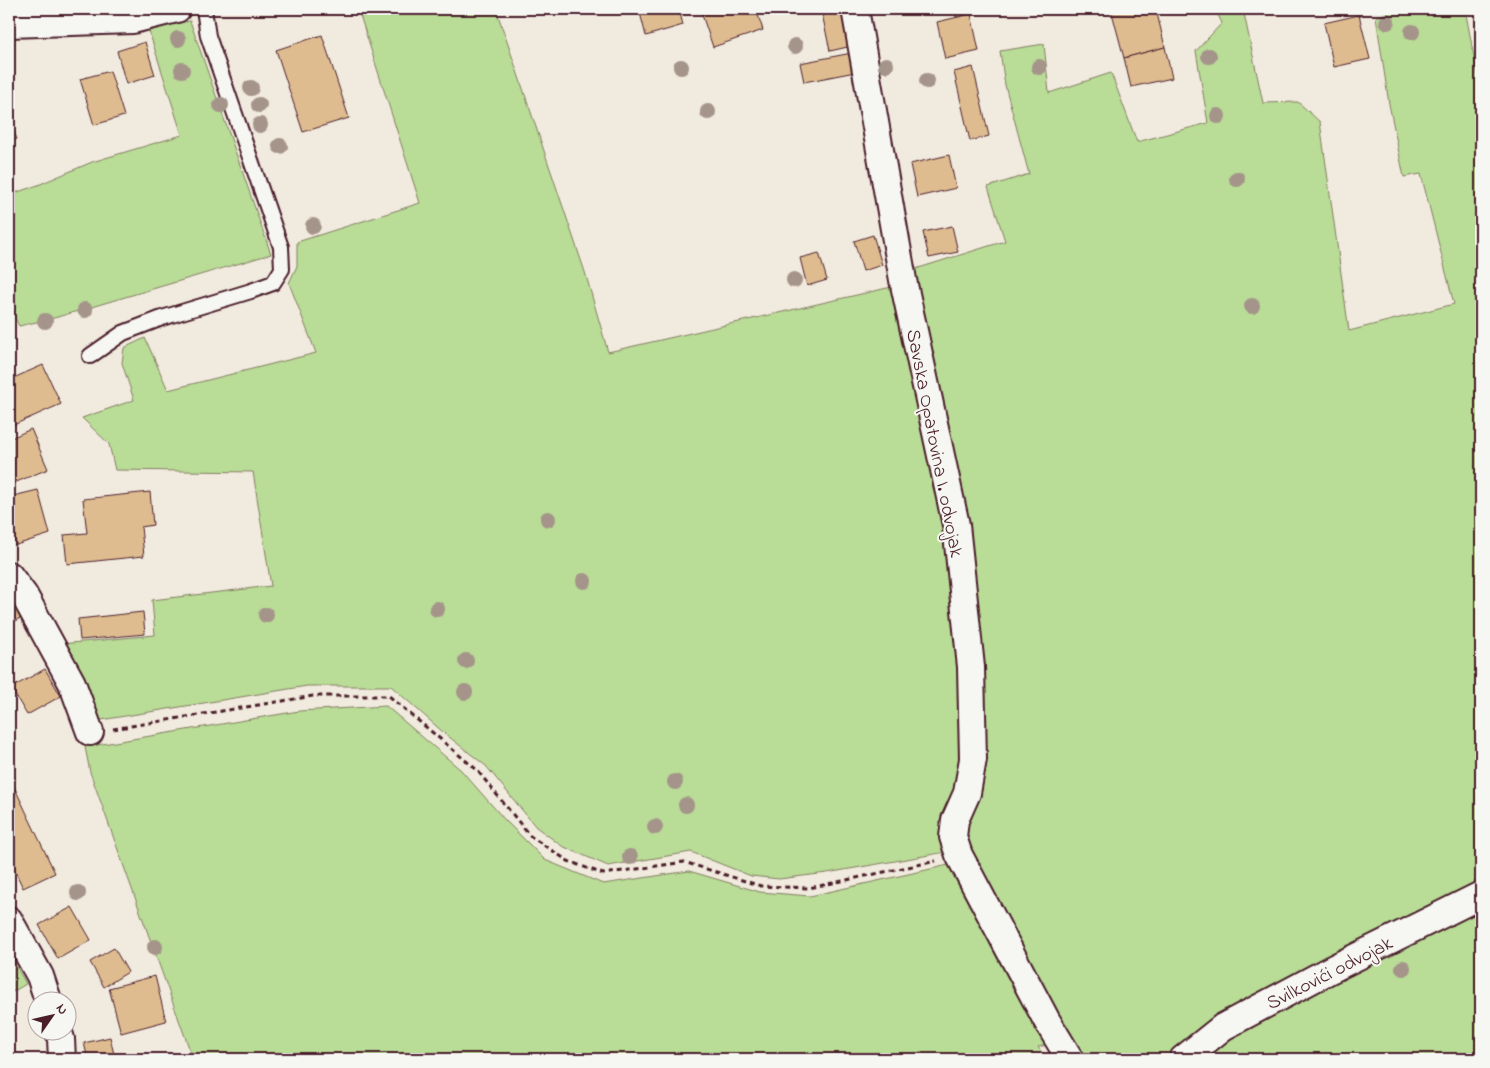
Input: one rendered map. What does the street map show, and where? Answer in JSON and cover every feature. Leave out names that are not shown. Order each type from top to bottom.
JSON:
[{"type":"street","points":[[9,24],[133,20],[177,9]]},
{"type":"street","name":"Savska Opatovina I. odvojak","points":[[855,9],[903,280],[956,525],[971,667],[973,759],[967,793],[955,820],[953,837],[959,856],[1047,1021],[1070,1059]]},
{"type":"street","points":[[9,575],[24,595],[72,683],[90,732]]},
{"type":"street","name":"Svilkovići odvojak","points":[[1183,1059],[1223,1027],[1330,970],[1481,895]]},
{"type":"street","points":[[9,920],[40,976],[45,990]]},
{"type":"street","points":[[61,1040],[62,1059]]},
{"type":"lane","points":[[90,356],[123,334],[162,318],[272,283],[282,269],[281,246],[208,36],[204,9]]},
{"type":"path","points":[[90,732],[313,696],[389,696],[477,770],[530,836],[568,861],[603,874],[684,862],[761,886],[809,888],[959,856]]},
{"type":"green space","points":[[358,9],[496,9],[585,272],[608,352],[896,286],[949,530],[958,634],[962,763],[941,829],[941,843],[946,852],[827,873],[779,879],[751,876],[691,852],[608,866],[562,846],[536,827],[486,766],[444,733],[391,686],[307,686],[95,721],[61,644],[155,635],[152,600],[271,586],[253,472],[115,470],[109,444],[82,418],[134,400],[122,363],[124,348],[145,338],[168,390],[316,353],[289,283],[297,266],[297,242],[420,203]]},
{"type":"green space","points":[[1215,9],[1243,9],[1263,103],[1298,102],[1320,122],[1349,331],[1454,304],[1421,174],[1404,177],[1389,104],[1376,17],[1398,9],[1465,9],[1481,94],[1481,886],[1172,1059],[1080,1059],[963,846],[977,779],[909,271],[1005,241],[988,187],[1029,174],[1005,85],[1000,51],[1044,44],[1049,93],[1111,73],[1137,142],[1208,123],[1196,51],[1222,23]]},
{"type":"green space","points":[[190,21],[271,254],[54,318],[19,326],[9,306],[9,195],[92,162],[182,135],[148,28]]},
{"type":"green space","points":[[386,706],[461,770],[504,819],[545,860],[603,884],[689,871],[760,892],[810,896],[953,864],[1047,1045],[1038,1047],[1047,1059],[193,1059],[90,772],[85,747],[299,711]]},
{"type":"green space","points":[[1481,908],[1481,1059],[1198,1059],[1224,1042],[1458,918]]},
{"type":"green space","points":[[9,953],[26,984],[9,994]]},
{"type":"building","points":[[639,9],[679,9],[683,25],[646,36]]},
{"type":"building","points":[[700,9],[756,9],[763,30],[713,47]]},
{"type":"building","points":[[821,9],[844,9],[852,46],[830,51]]},
{"type":"building","points":[[954,9],[980,9],[981,13],[956,17]]},
{"type":"building","points":[[1111,9],[1131,9],[1131,11],[1156,9],[1165,47],[1124,58]]},
{"type":"building","points":[[971,14],[979,51],[945,59],[937,22]]},
{"type":"building","points":[[1359,15],[1370,59],[1334,67],[1324,23]]},
{"type":"building","points":[[322,35],[349,118],[303,132],[276,50]]},
{"type":"building","points":[[145,42],[155,75],[126,84],[117,51]]},
{"type":"building","points":[[1165,47],[1172,78],[1131,87],[1124,58]]},
{"type":"building","points":[[852,53],[855,72],[804,82],[800,63]]},
{"type":"building","points":[[973,67],[989,136],[970,141],[954,72]]},
{"type":"building","points":[[110,71],[124,116],[94,125],[80,79]]},
{"type":"building","points":[[9,121],[17,139],[9,143]]},
{"type":"building","points":[[949,155],[956,188],[917,197],[910,164]]},
{"type":"building","points":[[952,226],[958,252],[929,258],[923,232]]},
{"type":"building","points":[[873,235],[882,265],[863,271],[854,241]]},
{"type":"building","points":[[819,253],[827,280],[807,286],[800,258]]},
{"type":"building","points":[[43,365],[61,404],[9,427],[9,380]]},
{"type":"building","points":[[31,429],[48,469],[9,485],[9,439]]},
{"type":"building","points":[[38,490],[50,534],[16,545],[9,517],[9,497]]},
{"type":"building","points":[[150,492],[153,525],[141,527],[144,556],[67,564],[64,535],[87,533],[83,499]]},
{"type":"building","points":[[9,595],[23,616],[9,625]]},
{"type":"building","points":[[143,612],[145,634],[80,640],[78,619]]},
{"type":"building","points":[[45,669],[61,696],[27,715],[11,688]]},
{"type":"building","points":[[9,776],[55,873],[23,888],[9,858]]},
{"type":"building","points":[[72,907],[91,940],[58,959],[39,925]]},
{"type":"building","points":[[114,948],[128,972],[104,987],[90,962]]},
{"type":"building","points":[[155,976],[166,1021],[121,1033],[109,988]]},
{"type":"building","points":[[110,1037],[115,1059],[88,1059],[84,1043]]}]
